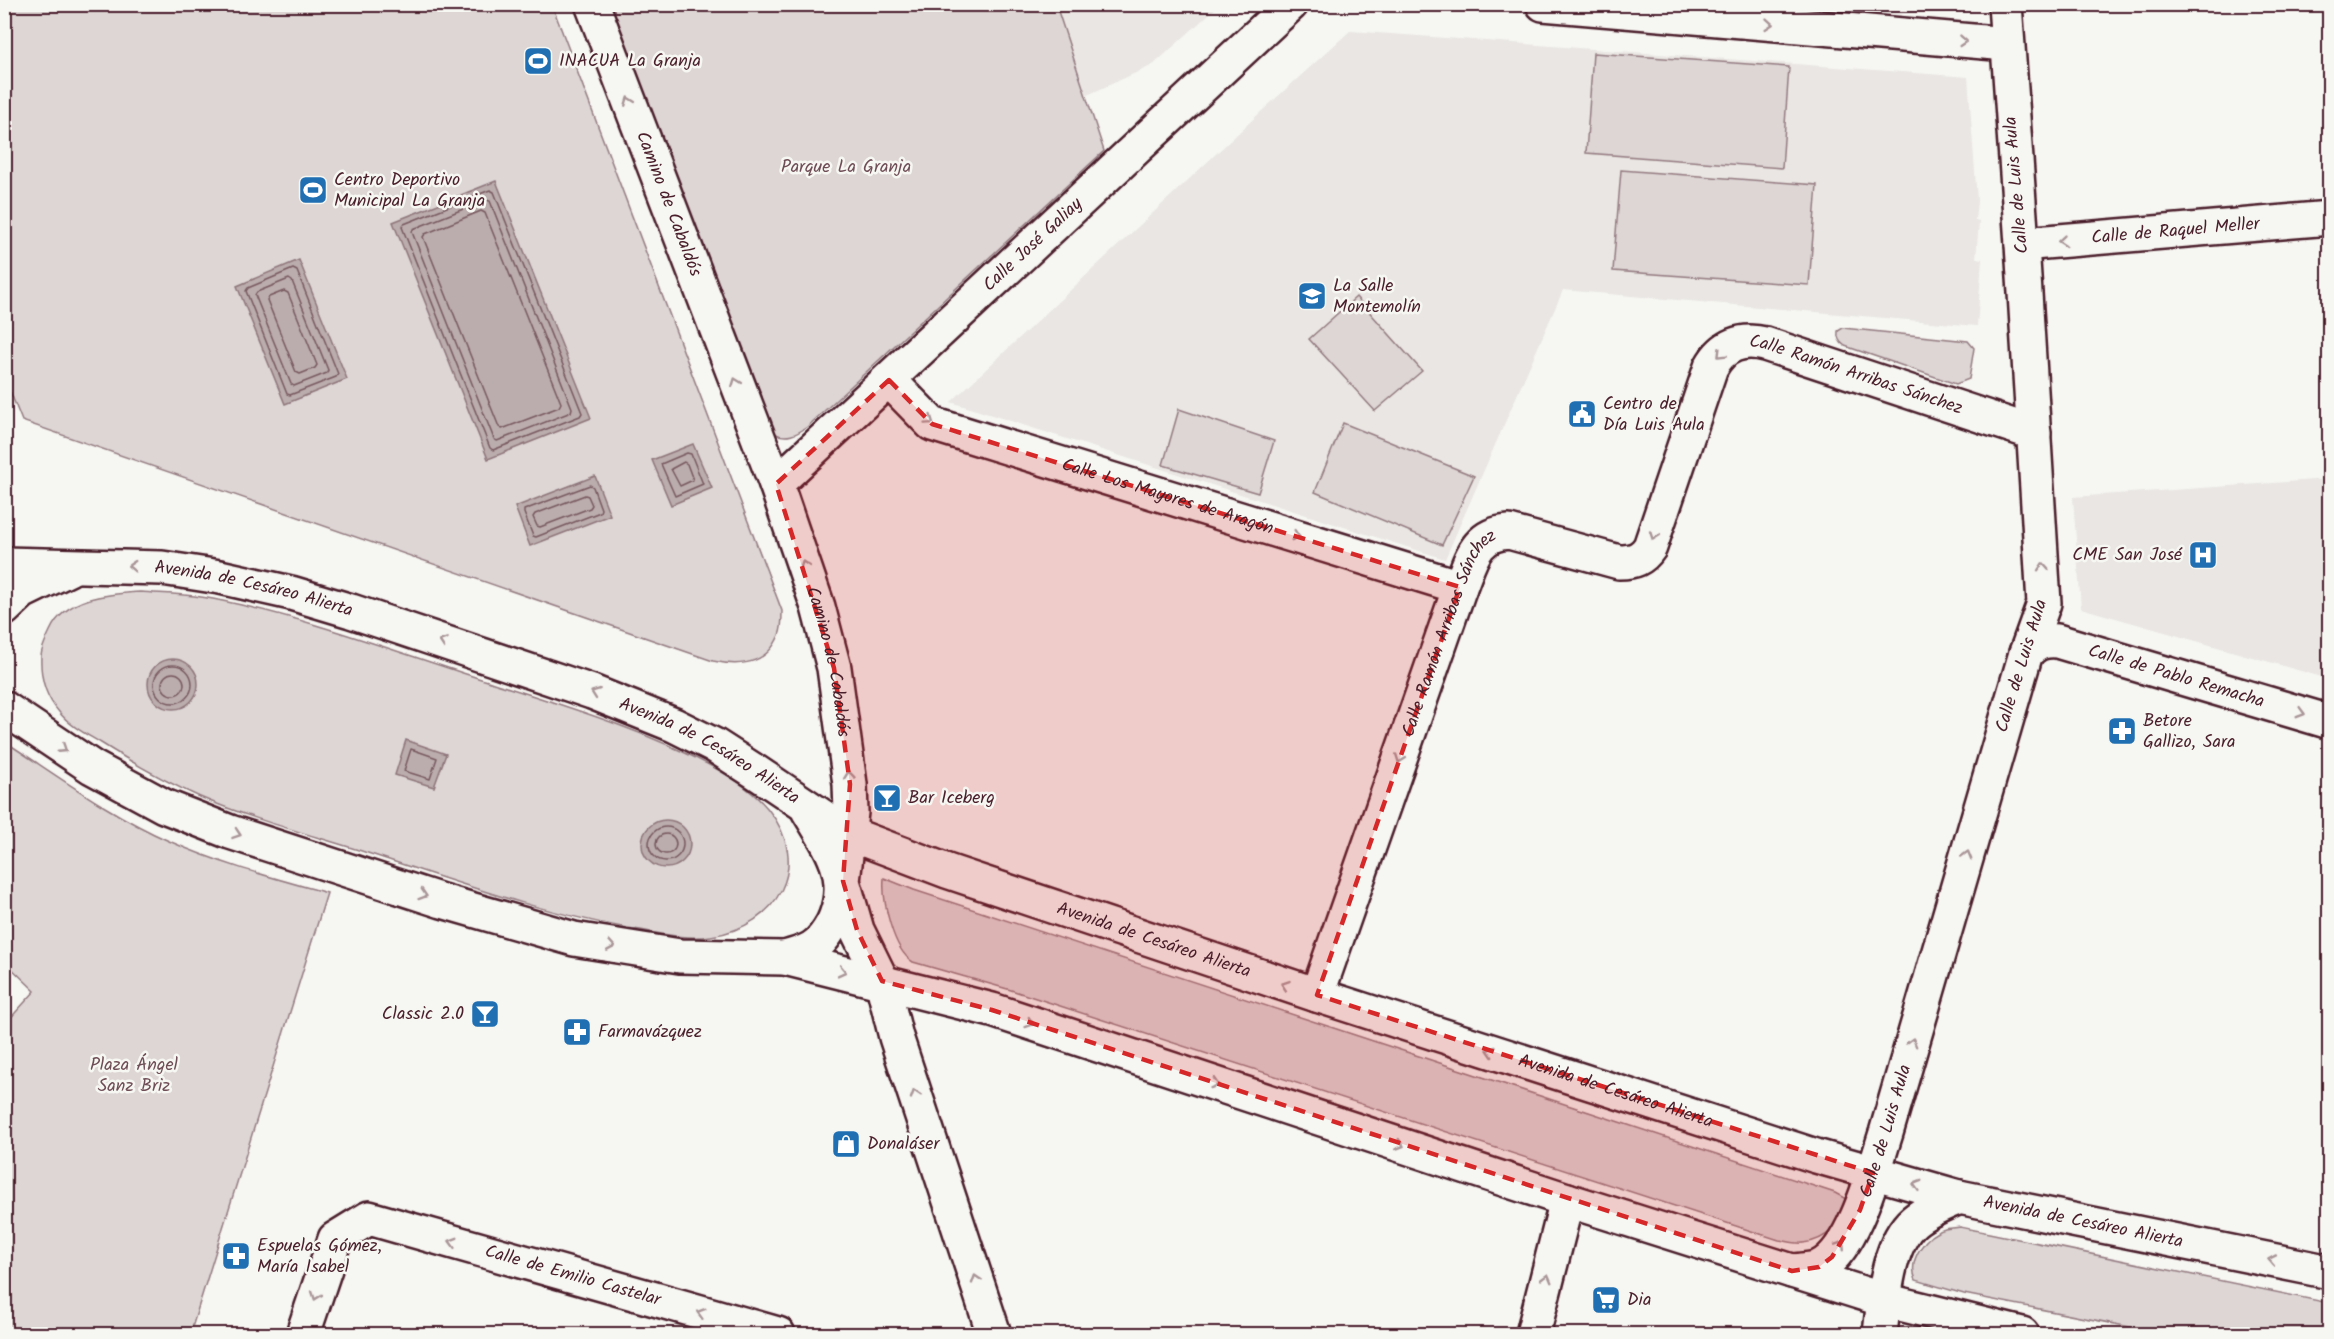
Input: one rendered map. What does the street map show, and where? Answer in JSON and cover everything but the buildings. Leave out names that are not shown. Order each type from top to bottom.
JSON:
[{"type":"street","name":"Camino de Cabaldós","points":[[592,4],[776,484],[818,607],[834,668],[849,784],[851,812],[843,881],[857,930],[882,981],[896,1037],[994,1335]]},
{"type":"street","name":"Calle José Galiay","points":[[776,484],[1291,4]]},
{"type":"street","points":[[1543,4],[2007,44]]},
{"type":"street","name":"Calle de Luis Aula","points":[[1792,1271],[1819,1267],[1839,1249],[1860,1210],[1874,1173],[2026,653],[2044,603],[2005,4]]},
{"type":"street","name":"Calle de Raquel Meller","points":[[2022,244],[2330,218]]},
{"type":"street","name":"Calle Ramón Arribas Sánchez","points":[[1317,995],[1460,587],[1476,548],[1482,541],[1497,533],[1509,532],[1619,562],[1634,562],[1645,555],[1650,547],[1711,367],[1720,354],[1737,343],[1754,341],[2034,433]]},
{"type":"street","name":"Calle Los Mayores de Aragón","points":[[889,380],[932,424],[1460,587]]},
{"type":"street","name":"Avenida de Cesáreo Alierta","points":[[4,564],[162,568],[220,577],[291,593],[351,611],[635,708],[714,746],[847,833],[947,871],[1317,995],[1805,1153],[1959,1197],[2330,1272]]},
{"type":"street","points":[[4,609],[21,592],[49,577],[80,566]]},
{"type":"street","name":"Calle de Pablo Remacha","points":[[2026,653],[2036,644],[2046,640],[2057,641],[2330,722]]},
{"type":"street","points":[[8,705],[34,730],[92,767],[164,806],[230,832],[442,901],[541,931],[643,951],[680,956],[785,958],[992,1010],[1568,1200],[1792,1271],[1884,1300],[2022,1335]]},
{"type":"street","points":[[785,958],[813,948],[829,931],[838,912],[843,881],[835,859],[803,803]]},
{"type":"street","points":[[1880,1335],[1892,1260],[1905,1230],[1924,1214],[1959,1197]]},
{"type":"street","points":[[1533,1335],[1568,1200]]},
{"type":"street","name":"Calle de Emilio Castelar","points":[[303,1335],[335,1239],[369,1218],[778,1335]]},
{"type":"highlighted area","points":[[889,380],[932,424],[1460,587],[1317,995],[1873,1173],[1860,1210],[1832,1257],[1819,1267],[1792,1271],[992,1010],[882,981],[857,930],[843,881],[850,784],[834,668],[776,484]]},
{"type":"shaded area","points":[[1056,5],[1219,5],[1153,65],[1085,96]]},
{"type":"shaded area","name":"La Salle Montemolín","points":[[1350,31],[1968,77],[1977,201],[1975,220],[1979,221],[1976,258],[1982,259],[1977,326],[1563,290],[1445,559],[951,402]]},
{"type":"shaded area","name":"CME San José","points":[[2329,479],[2329,679],[2081,608],[2073,497]]},
{"type":"green space","name":"Centro Deportivo Municipal La Granja","points":[[4,5],[552,5],[782,611],[781,630],[774,645],[767,653],[752,661],[733,664],[713,661],[22,421],[4,376]]},
{"type":"green space","name":"Parque La Granja","points":[[609,5],[1056,5],[1104,151],[807,427],[791,435],[778,435],[774,433]]},
{"type":"green space","points":[[1593,53],[1789,67],[1782,168],[1586,153]]},
{"type":"green space","points":[[1621,170],[1817,185],[1809,285],[1613,271]]},
{"type":"green space","points":[[1356,297],[1422,371],[1375,411],[1309,339]]},
{"type":"green space","points":[[1843,328],[1968,341],[1974,348],[1969,379],[1956,384],[1845,346],[1838,336],[1838,331]]},
{"type":"green space","points":[[1179,409],[1274,441],[1258,493],[1163,465]]},
{"type":"green space","points":[[1343,423],[1474,476],[1442,545],[1315,492]]},
{"type":"green space","points":[[140,592],[209,598],[313,624],[593,716],[684,752],[736,780],[768,809],[781,830],[788,851],[787,871],[782,890],[770,906],[754,920],[735,930],[701,937],[662,934],[601,923],[503,897],[264,821],[187,791],[137,765],[73,726],[54,706],[47,693],[41,671],[43,646],[57,620],[66,611],[76,604],[101,596]]},
{"type":"green space","name":"Plaza Ángel Sanz Briz","points":[[4,741],[105,807],[147,831],[227,864],[327,893],[190,1334],[5,1334],[5,1024],[35,991],[5,962]]},
{"type":"green space","points":[[884,878],[914,890],[1835,1193],[1846,1199],[1843,1215],[1833,1229],[1819,1239],[1800,1243],[1779,1240],[1011,990],[913,962],[900,947],[890,924]]},
{"type":"green space","points":[[1960,1227],[2329,1303],[2329,1334],[2165,1334],[1964,1294],[1916,1280],[1914,1264],[1925,1242],[1945,1229]]},
{"type":"water","points":[[496,181],[591,418],[488,459],[393,222]]},
{"type":"water","points":[[299,260],[347,379],[285,404],[237,286]]},
{"type":"water","points":[[693,444],[712,488],[671,505],[652,460]]},
{"type":"water","points":[[595,476],[610,515],[530,546],[515,507]]},
{"type":"water","points":[[173,659],[182,661],[193,670],[198,684],[196,693],[187,704],[173,709],[164,707],[153,698],[148,684],[150,675],[159,664]]},
{"type":"water","points":[[406,740],[446,754],[434,787],[395,775]]},
{"type":"water","points":[[666,820],[683,827],[690,844],[683,861],[666,868],[649,861],[642,844],[649,827]]},
{"type":"place","name":"INACUA La Granja","points":[[538,61]]},
{"type":"place","name":"Centro Deportivo Municipal La Granja","points":[[313,190]]},
{"type":"place","name":"La Salle Montemolín","points":[[1312,296]]},
{"type":"place","name":"Centro de Día Luis Aula","points":[[1582,414]]},
{"type":"place","name":"CME San José","points":[[2203,555]]},
{"type":"place","name":"Betore Gallizo, Sara","points":[[2122,731]]},
{"type":"place","name":"Bar Iceberg","points":[[887,798]]},
{"type":"place","name":"Classic 2.0","points":[[485,1014]]},
{"type":"place","name":"Farmavázquez","points":[[577,1032]]},
{"type":"place","name":"Donaláser","points":[[846,1144]]},
{"type":"place","name":"Espuelas Gómez, María Isabel","points":[[236,1256]]},
{"type":"place","name":"Dia","points":[[1606,1300]]}]
